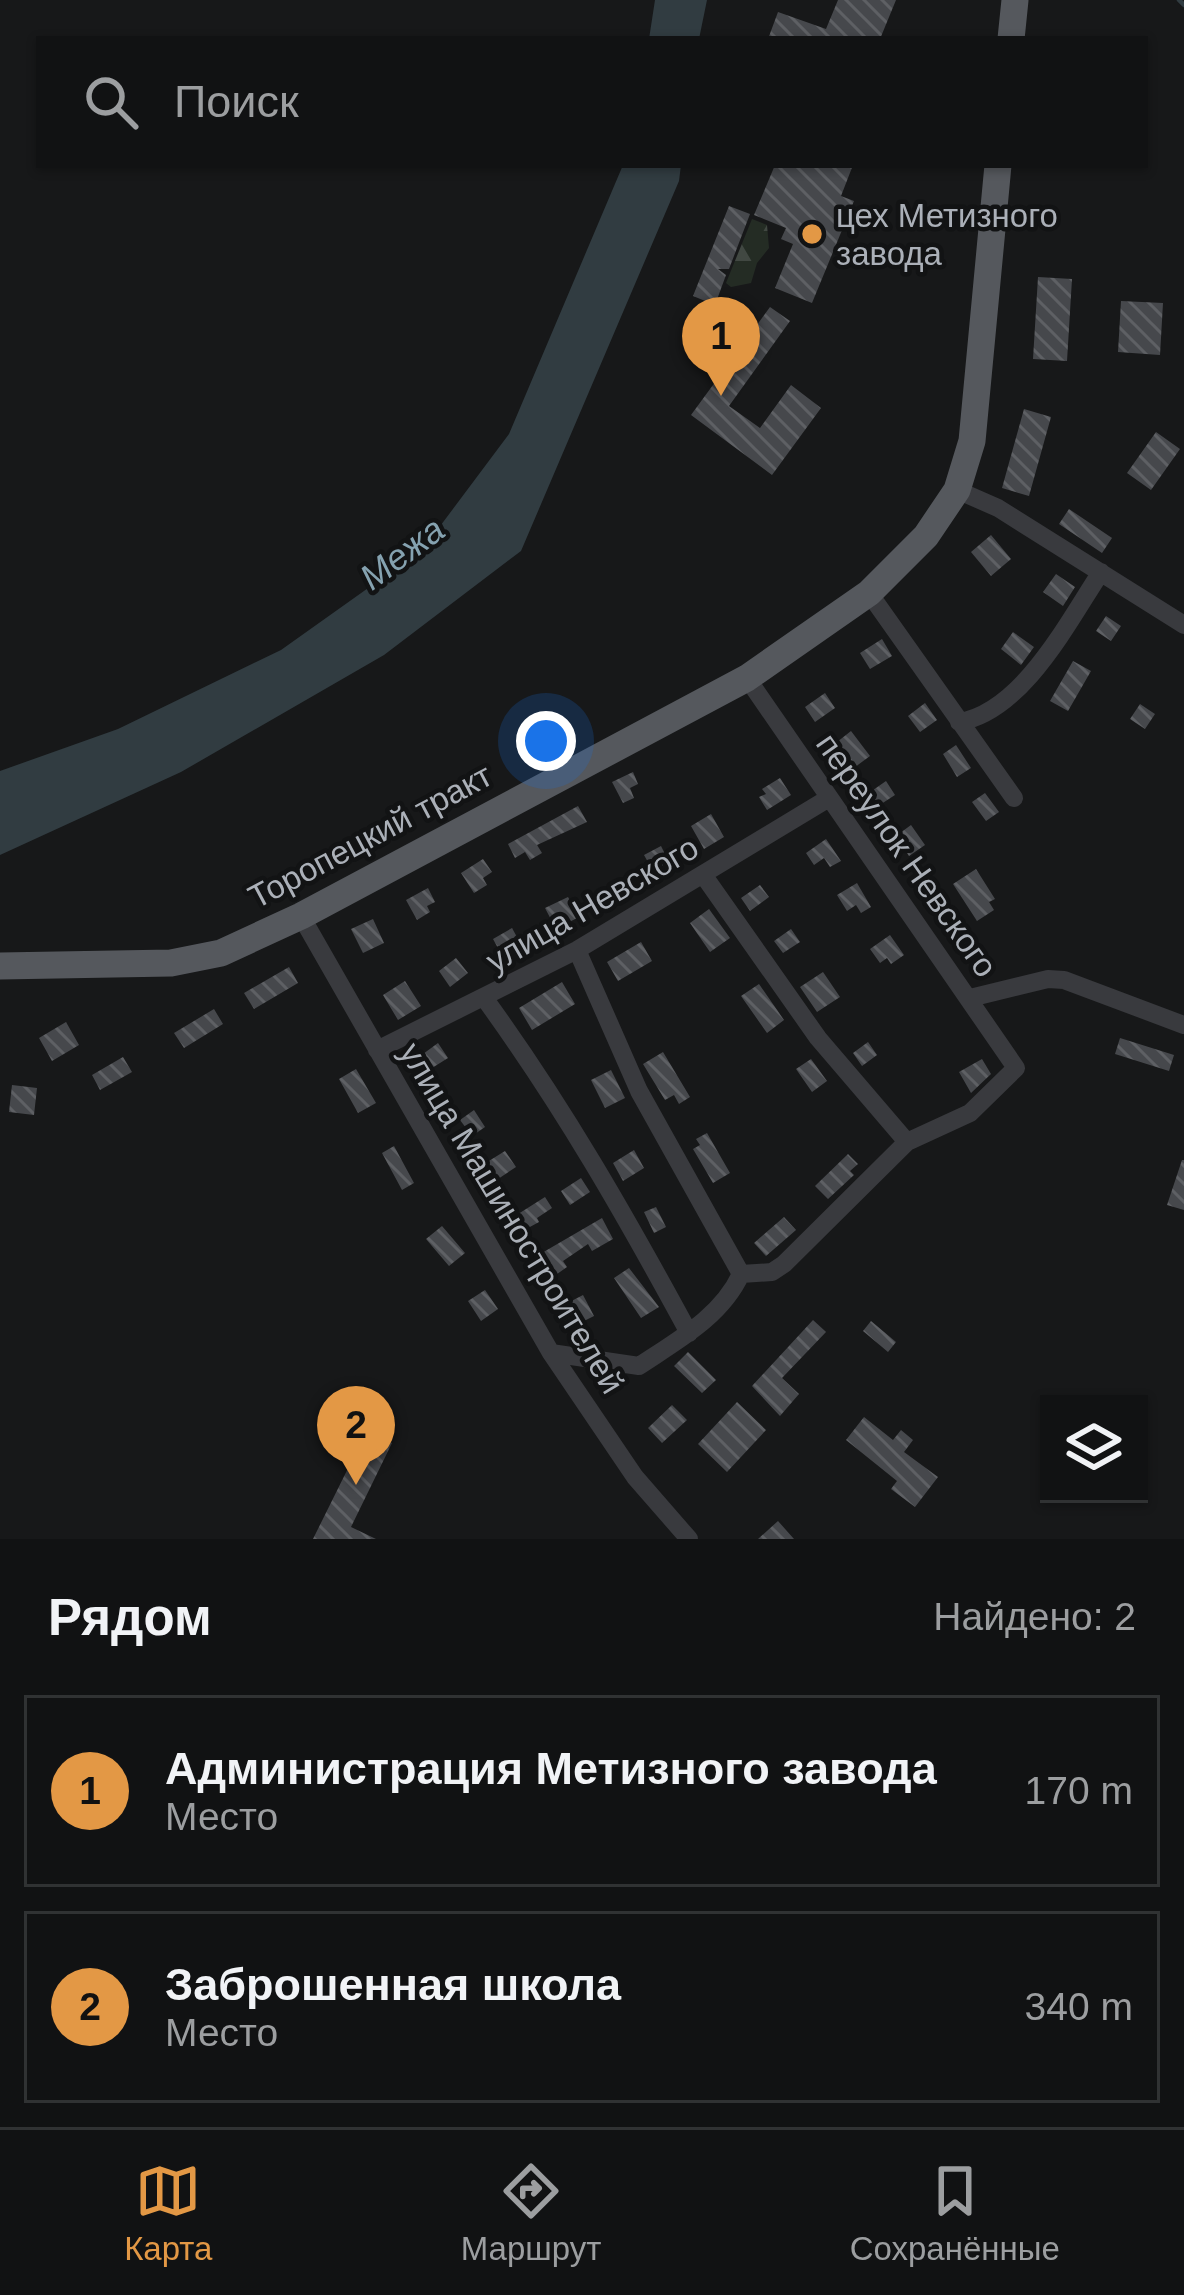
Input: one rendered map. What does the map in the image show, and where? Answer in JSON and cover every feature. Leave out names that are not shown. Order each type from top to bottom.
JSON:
[{"type":"main road","points":[[1011,36],[1016,0]]},
{"type":"main road","name":"Торопецкий тракт","points":[[0,966],[171,963],[221,953],[302,916],[747,678],[869,593],[926,536],[957,490],[972,441],[998,168]]},
{"type":"street","points":[[957,490],[998,508],[1184,625]]},
{"type":"street","points":[[959,722],[982,718],[1015,694],[1101,572]]},
{"type":"street","points":[[869,593],[1014,798]]},
{"type":"street","name":"переулок Невского","points":[[747,678],[1016,1068],[970,1113],[907,1142]]},
{"type":"street","name":"улица Невского","points":[[377,1050],[577,950],[830,798]]},
{"type":"street","points":[[704,876],[818,1038],[907,1142],[784,1264],[772,1272],[741,1274]]},
{"type":"street","name":"улица Машиностроителей","points":[[302,916],[551,1353],[635,1477],[688,1539]]},
{"type":"street","points":[[577,950],[639,1091],[741,1274]]},
{"type":"street","points":[[970,998],[1048,979],[1064,980],[1184,1025]]},
{"type":"street","points":[[485,999],[544,1080],[605,1177],[689,1333]]},
{"type":"street","points":[[551,1353],[639,1366],[689,1333],[730,1297],[741,1274]]},
{"type":"green space","points":[[752,219],[767,225],[769,248],[757,263],[751,283],[731,287],[726,283]]},
{"type":"shaded area","points":[[655,0],[707,0],[700,36],[649,36]]},
{"type":"shaded area","points":[[622,168],[681,168],[521,551],[384,655],[181,772],[0,855],[0,771],[118,729],[281,650],[423,549],[509,434]]},
{"type":"building","points":[[838,0],[896,0],[881,36],[769,36],[778,12],[826,29]]},
{"type":"building","name":"цех Метизного завода","points":[[774,168],[852,168],[841,196],[854,201],[812,303],[775,288],[793,244],[781,239],[786,228],[754,215]]},
{"type":"building","name":"цех Метизного завода","points":[[729,206],[750,214],[729,269],[718,269],[726,275],[715,305],[693,296]]},
{"type":"building","points":[[1038,277],[1072,279],[1067,361],[1033,359]]},
{"type":"building","points":[[1121,301],[1163,303],[1160,355],[1118,352]]},
{"type":"building","points":[[770,307],[790,321],[729,406],[760,428],[791,385],[821,408],[772,475],[691,415]]},
{"type":"building","points":[[1024,409],[1051,417],[1029,496],[1002,488]]},
{"type":"building","points":[[1156,432],[1180,449],[1151,490],[1127,473]]},
{"type":"building","points":[[1069,509],[1112,538],[1102,553],[1059,524]]},
{"type":"building","points":[[991,535],[1011,559],[991,576],[971,552]]},
{"type":"building","points":[[1056,574],[1075,587],[1063,606],[1043,592]]},
{"type":"building","points":[[1106,616],[1121,626],[1111,641],[1096,631]]},
{"type":"building","points":[[1013,632],[1034,647],[1021,665],[1001,649]]},
{"type":"building","points":[[882,639],[892,656],[870,669],[860,653]]},
{"type":"building","points":[[1073,661],[1091,671],[1068,711],[1050,701]]},
{"type":"building","points":[[825,693],[835,708],[815,722],[805,707]]},
{"type":"building","points":[[925,703],[937,720],[920,732],[908,716]]},
{"type":"building","points":[[1140,704],[1155,714],[1145,729],[1130,719]]},
{"type":"building","points":[[851,731],[870,756],[851,770],[832,746]]},
{"type":"building","points":[[956,745],[971,768],[957,777],[943,754]]},
{"type":"building","points":[[633,772],[638,784],[630,788],[634,798],[623,803],[612,782]]},
{"type":"building","points":[[780,778],[791,795],[767,810],[759,797],[766,794],[762,789]]},
{"type":"building","points":[[886,781],[895,795],[875,808],[866,795]]},
{"type":"building","points":[[985,793],[999,812],[986,821],[972,802]]},
{"type":"building","points":[[578,806],[587,822],[537,845],[542,853],[530,860],[525,852],[515,858],[508,844]]},
{"type":"building","points":[[711,814],[724,837],[704,849],[691,826]]},
{"type":"building","points":[[911,825],[925,845],[909,856],[896,836]]},
{"type":"building","points":[[826,839],[841,861],[830,867],[824,858],[814,865],[806,853]]},
{"type":"building","points":[[661,846],[669,862],[653,871],[644,855]]},
{"type":"building","points":[[483,859],[492,872],[483,878],[487,885],[474,893],[461,873]]},
{"type":"building","points":[[976,869],[995,899],[989,902],[994,910],[977,921],[953,884]]},
{"type":"building","points":[[857,883],[871,907],[861,913],[856,905],[847,911],[837,895]]},
{"type":"building","points":[[760,885],[769,897],[750,911],[741,898]]},
{"type":"building","points":[[428,888],[435,902],[417,920],[406,900]]},
{"type":"building","points":[[568,897],[579,917],[556,929],[545,908]]},
{"type":"building","points":[[709,909],[730,938],[710,952],[690,923]]},
{"type":"building","points":[[373,919],[384,943],[363,953],[351,929]]},
{"type":"building","points":[[512,928],[523,948],[504,959],[493,939]]},
{"type":"building","points":[[791,929],[800,942],[783,953],[774,941]]},
{"type":"building","points":[[890,935],[904,955],[891,964],[887,958],[880,963],[870,949]]},
{"type":"building","points":[[641,942],[652,961],[618,981],[607,962]]},
{"type":"building","points":[[456,958],[468,973],[450,987],[439,971]]},
{"type":"building","points":[[289,967],[298,983],[254,1009],[244,993]]},
{"type":"building","points":[[823,972],[840,997],[817,1012],[800,987]]},
{"type":"building","points":[[405,981],[421,1006],[398,1020],[383,995]]},
{"type":"building","points":[[562,982],[575,1004],[532,1030],[519,1008]]},
{"type":"building","points":[[759,984],[784,1020],[767,1033],[741,996]]},
{"type":"building","points":[[214,1009],[223,1024],[184,1048],[174,1033]]},
{"type":"building","points":[[66,1022],[79,1045],[52,1061],[39,1038]]},
{"type":"building","points":[[1120,1038],[1174,1055],[1169,1071],[1115,1054]]},
{"type":"building","points":[[868,1042],[877,1055],[862,1066],[853,1053]]},
{"type":"building","points":[[438,1043],[448,1058],[432,1068],[423,1054]]},
{"type":"building","points":[[663,1052],[690,1097],[679,1104],[674,1095],[665,1100],[643,1064]]},
{"type":"building","points":[[123,1057],[132,1072],[100,1090],[92,1075]]},
{"type":"building","points":[[811,1059],[827,1081],[812,1092],[796,1069]]},
{"type":"building","points":[[982,1059],[991,1074],[971,1093],[959,1072]]},
{"type":"building","points":[[356,1069],[376,1103],[358,1113],[339,1079]]},
{"type":"building","points":[[611,1070],[625,1098],[605,1108],[591,1080]]},
{"type":"building","points":[[12,1085],[37,1088],[34,1115],[9,1112]]},
{"type":"building","points":[[474,1110],[485,1127],[472,1136],[460,1120]]},
{"type":"building","points":[[707,1133],[730,1173],[713,1183],[693,1149],[700,1145],[696,1139]]},
{"type":"building","points":[[394,1146],[414,1183],[402,1190],[382,1153]]},
{"type":"building","points":[[634,1150],[644,1168],[623,1181],[613,1163]]},
{"type":"building","points":[[505,1151],[516,1167],[495,1181],[484,1164]]},
{"type":"building","points":[[848,1154],[858,1164],[850,1171],[854,1175],[828,1199],[815,1186]]},
{"type":"building","points":[[1184,1160],[1184,1210],[1167,1205]]},
{"type":"building","points":[[581,1178],[590,1192],[570,1205],[561,1191]]},
{"type":"building","points":[[545,1197],[552,1208],[537,1218],[539,1222],[522,1227],[515,1216]]},
{"type":"building","points":[[656,1207],[666,1227],[654,1233],[644,1212]]},
{"type":"building","points":[[784,1217],[796,1230],[766,1256],[754,1243]]},
{"type":"building","points":[[602,1218],[613,1239],[592,1251],[588,1244],[563,1261],[567,1267],[550,1279],[535,1257]]},
{"type":"building","points":[[442,1226],[465,1253],[449,1266],[426,1239]]},
{"type":"building","points":[[629,1268],[659,1307],[641,1318],[614,1278]]},
{"type":"building","points":[[485,1290],[498,1309],[481,1321],[468,1301]]},
{"type":"building","points":[[583,1295],[594,1316],[568,1329],[558,1308]]},
{"type":"building","points":[[813,1320],[826,1332],[782,1378],[799,1394],[780,1416],[752,1386]]},
{"type":"building","points":[[871,1321],[896,1342],[888,1352],[863,1331]]},
{"type":"building","points":[[688,1352],[716,1380],[702,1393],[674,1366]]},
{"type":"building","points":[[737,1402],[766,1430],[727,1472],[698,1444]]},
{"type":"building","points":[[672,1405],[687,1420],[662,1443],[648,1428]]},
{"type":"building","points":[[864,1417],[893,1440],[901,1430],[913,1440],[904,1452],[938,1477],[915,1507],[891,1489],[897,1481],[846,1440]]},
{"type":"building","points":[[367,1430],[392,1443],[351,1527],[376,1539],[313,1539]]},
{"type":"building","points":[[778,1521],[794,1539],[758,1539]]},
{"type":"waterway","points":[[1179,0],[1184,5]]},
{"type":"place","name":"цех Метизного завода","points":[[812,234]]},
{"type":"place","name":"Администрация Метизного завода","points":[[721,396]]},
{"type":"place","name":"Заброшенная школа","points":[[356,1485]]},
{"type":"water label","name":"Межа","points":[[402,553]]}]
